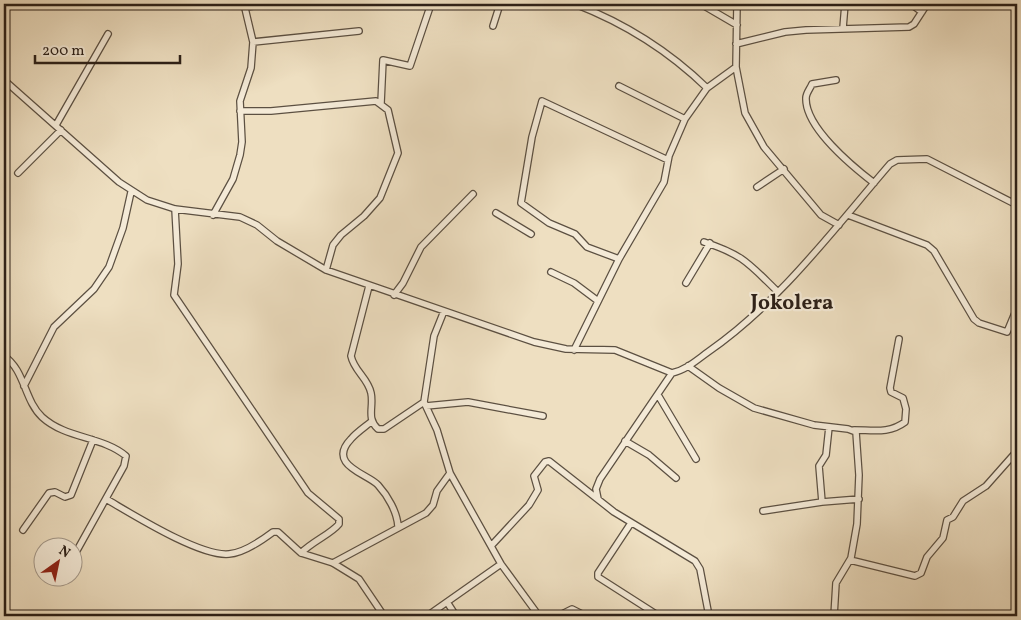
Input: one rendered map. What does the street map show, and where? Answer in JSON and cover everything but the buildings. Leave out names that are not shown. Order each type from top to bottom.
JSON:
[{"type":"street","points":[[213,215],[234,179],[242,142],[240,101],[251,68],[253,42],[244,6],[272,4]]},
{"type":"street","points":[[381,103],[383,60],[410,66],[431,4]]},
{"type":"street","points":[[493,26],[500,4]]},
{"type":"street","points":[[575,4],[634,31],[693,74],[707,88]]},
{"type":"street","points":[[701,4],[737,25]]},
{"type":"street","points":[[737,4],[736,67],[746,113],[764,147],[821,215],[839,225]]},
{"type":"street","points":[[843,28],[845,4]]},
{"type":"street","points":[[911,4],[922,12]]},
{"type":"street","points":[[736,44],[785,32],[843,28],[909,27],[914,24],[927,4]]},
{"type":"street","points":[[253,42],[359,31]]},
{"type":"street","points":[[56,125],[108,34]]},
{"type":"street","points":[[574,350],[619,259],[664,182],[668,160],[685,119],[707,88],[736,67]]},
{"type":"street","points":[[4,80],[131,192],[147,200],[175,210],[246,220],[326,270],[534,342],[560,349],[615,350],[672,373]]},
{"type":"street","points":[[836,80],[812,84],[806,96],[808,114],[840,156],[874,183]]},
{"type":"street","points":[[619,86],[685,119]]},
{"type":"street","points":[[619,259],[590,249],[575,234],[549,223],[521,203],[532,137],[542,100],[668,160]]},
{"type":"street","points":[[240,112],[271,111],[376,101],[381,103],[390,116],[398,153],[380,198],[364,216],[341,234],[333,245],[326,270]]},
{"type":"street","points":[[567,110],[594,130],[608,135]]},
{"type":"street","points":[[18,173],[61,130]]},
{"type":"street","points":[[598,499],[596,489],[600,479],[672,373],[688,366],[740,330],[778,292],[839,225],[890,164],[897,160],[927,159],[1017,205]]},
{"type":"street","points":[[758,187],[784,169]]},
{"type":"street","points":[[24,386],[54,327],[94,289],[105,274],[116,250],[131,192]]},
{"type":"street","points":[[394,295],[403,283],[421,247],[473,194]]},
{"type":"street","points":[[175,210],[178,264],[174,295],[308,492],[339,519],[339,524],[336,528],[314,541],[301,552]]},
{"type":"street","points":[[496,214],[531,234]]},
{"type":"street","points":[[848,215],[927,245],[934,251],[974,319],[979,323],[1007,332],[1017,308]]},
{"type":"street","points":[[686,283],[707,243],[729,250],[746,260],[778,292]]},
{"type":"street","points":[[551,272],[574,283],[598,301]]},
{"type":"street","points":[[369,286],[351,356],[353,366],[365,380],[371,393],[372,421],[378,429],[384,429],[425,404],[468,402],[543,416]]},
{"type":"street","points":[[444,311],[434,336],[425,404],[437,430],[450,473],[501,564],[539,616]]},
{"type":"street","points":[[688,366],[719,388],[754,408],[814,425],[854,430],[887,431],[897,428],[905,422],[906,409],[903,398],[891,392],[890,388],[899,339]]},
{"type":"street","points":[[4,356],[16,368],[32,405],[44,418],[70,434],[93,440],[122,453],[127,458],[82,542]]},
{"type":"street","points":[[658,395],[696,459]]},
{"type":"street","points":[[372,421],[351,439],[344,452],[345,458],[356,473],[377,484],[396,514],[398,526]]},
{"type":"street","points":[[822,502],[819,466],[826,456],[829,427]]},
{"type":"street","points":[[834,616],[836,583],[850,560],[858,524],[858,437],[854,430]]},
{"type":"street","points":[[23,530],[49,492],[55,492],[65,497],[71,495],[93,440]]},
{"type":"street","points":[[625,441],[648,455],[676,478]]},
{"type":"street","points":[[850,560],[915,576],[921,573],[927,557],[943,538],[947,520],[953,517],[963,501],[986,486],[1017,451]]},
{"type":"street","points":[[491,546],[517,519],[537,492],[538,486],[533,477],[546,461],[552,462],[631,523],[695,561],[700,569],[710,616]]},
{"type":"street","points":[[333,563],[430,509],[437,491],[450,473]]},
{"type":"street","points":[[106,499],[187,543],[214,553],[228,554],[239,552],[273,532],[278,532],[301,552],[333,563],[358,580],[384,616]]},
{"type":"street","points":[[762,511],[822,502],[859,499]]},
{"type":"street","points":[[631,523],[598,573],[598,576],[658,616]]},
{"type":"street","points":[[427,616],[501,564]]},
{"type":"street","points":[[447,602],[456,616]]},
{"type":"street","points":[[558,616],[572,609],[586,616]]},
{"type":"district","name":"Jokolera","points":[[792,303]]}]
